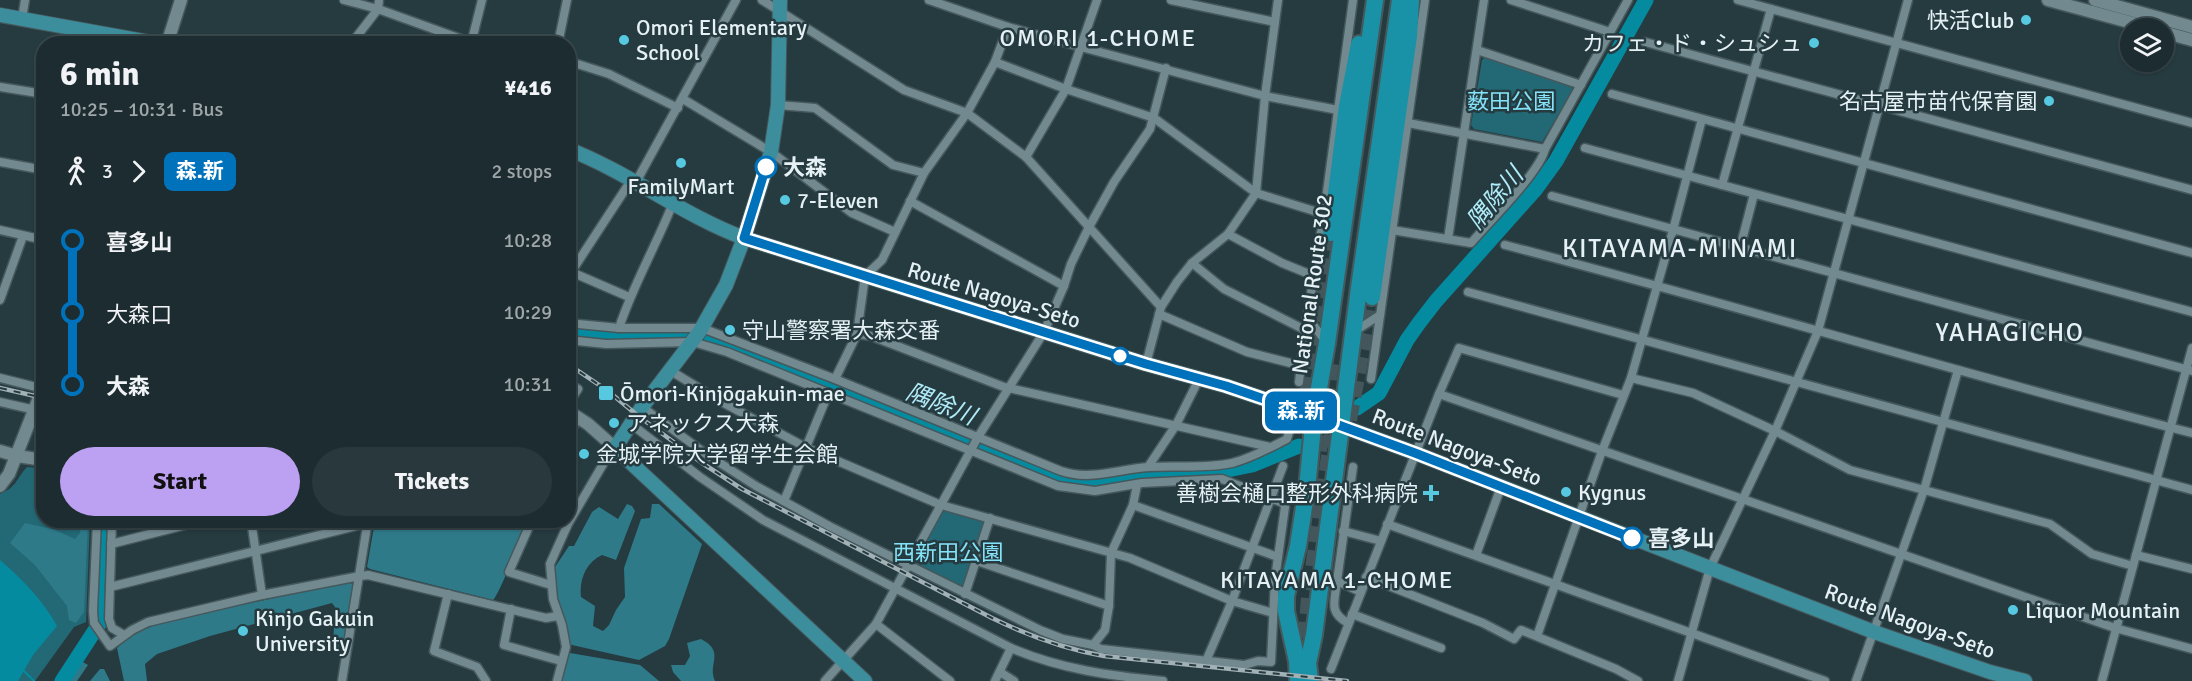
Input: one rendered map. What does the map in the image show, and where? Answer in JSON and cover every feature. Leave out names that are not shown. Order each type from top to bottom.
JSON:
[{"type":"highway","points":[[1330,233],[1347,106],[1369,0]]},
{"type":"highway","name":"National Route 302","points":[[1298,681],[1298,666],[1286,610],[1286,596],[1302,521],[1314,416],[1327,343],[1376,0]]},
{"type":"highway","name":"National Route 302","points":[[1310,681],[1308,663],[1314,635],[1353,333],[1400,0]]},
{"type":"highway","points":[[1372,297],[1409,36],[1411,0]]},
{"type":"main road","points":[[780,6],[778,105],[771,152],[744,238],[726,285],[698,335],[642,407],[615,448],[865,681]]},
{"type":"main road","points":[[0,15],[116,36]]},
{"type":"main road","name":"Route Nagoya-Seto","points":[[576,152],[634,180],[725,232],[1314,416],[1415,453],[1989,677],[2025,681]]},
{"type":"street","points":[[22,19],[25,0]]},
{"type":"street","points":[[170,36],[181,0]]},
{"type":"street","points":[[344,0],[378,4],[455,36]]},
{"type":"street","points":[[474,36],[482,0]]},
{"type":"street","points":[[560,36],[567,0]]},
{"type":"street","points":[[576,264],[634,180],[678,108],[736,0]]},
{"type":"street","points":[[762,0],[780,6],[904,90],[967,113],[1026,157],[1160,311],[1247,352],[1302,366]]},
{"type":"street","points":[[930,0],[1008,27],[1081,47],[1265,96],[1338,110]]},
{"type":"street","points":[[1026,157],[1066,89],[1097,0]]},
{"type":"street","points":[[1171,0],[1275,22]]},
{"type":"street","points":[[1146,364],[1160,311],[1177,282],[1192,263],[1228,234],[1256,192],[1265,96],[1278,0]]},
{"type":"street","points":[[1299,382],[1353,0]]},
{"type":"street","points":[[1371,379],[1425,0]]},
{"type":"street","points":[[1448,239],[1484,0]]},
{"type":"street","points":[[1511,0],[1610,32]]},
{"type":"street","points":[[1392,230],[1471,243],[1533,171],[1543,156],[1628,0]]},
{"type":"street","points":[[1738,0],[2192,123]]},
{"type":"street","points":[[1678,681],[1710,568],[1744,500],[1818,331],[1908,0]]},
{"type":"street","points":[[2048,0],[2120,20]]},
{"type":"street","points":[[2095,0],[2192,27]]},
{"type":"street","points":[[356,36],[378,4]]},
{"type":"street","points":[[1722,185],[1771,9]]},
{"type":"street","points":[[835,379],[856,334],[865,276],[882,260],[924,173],[967,113],[995,62],[1008,27]]},
{"type":"street","points":[[2174,35],[2192,40]]},
{"type":"street","points":[[1645,42],[2192,190]]},
{"type":"street","points":[[1477,50],[1581,85]]},
{"type":"street","points":[[995,62],[1066,89],[1154,118],[1256,192],[1324,214]]},
{"type":"street","points":[[576,64],[609,74],[678,108]]},
{"type":"street","points":[[825,681],[876,624],[978,436],[1044,332],[1071,264],[1089,227],[1114,182],[1150,129],[1166,68]]},
{"type":"street","points":[[0,87],[36,93]]},
{"type":"street","points":[[1612,94],[2192,253]]},
{"type":"street","points":[[683,99],[771,152],[852,213],[895,232]]},
{"type":"street","points":[[778,105],[815,108],[893,165],[924,173]]},
{"type":"street","points":[[1537,636],[1602,451],[1631,378],[1702,119]]},
{"type":"street","points":[[1408,123],[1545,149]]},
{"type":"street","points":[[1585,148],[2192,312]]},
{"type":"street","points":[[0,162],[36,169]]},
{"type":"street","points":[[1740,248],[1754,194]]},
{"type":"street","points":[[1552,196],[2189,371]]},
{"type":"street","points":[[910,201],[1064,286]]},
{"type":"street","points":[[619,328],[629,297],[657,244],[673,203]]},
{"type":"street","points":[[0,230],[36,238]]},
{"type":"street","points":[[1228,234],[1282,263],[1314,276]]},
{"type":"street","points":[[0,299],[24,236]]},
{"type":"street","points":[[1505,246],[1658,285],[2192,433]]},
{"type":"street","points":[[1192,263],[1224,289],[1305,330]]},
{"type":"street","points":[[576,275],[629,297]]},
{"type":"street","points":[[1468,292],[2192,490]]},
{"type":"street","points":[[1353,333],[1380,315]]},
{"type":"street","points":[[1307,317],[1327,343]]},
{"type":"street","points":[[576,324],[698,335],[835,379],[1068,473],[1097,475],[1148,467],[1218,465],[1252,457],[1287,440],[1290,408]]},
{"type":"street","points":[[856,334],[870,336],[1009,388],[1270,447]]},
{"type":"street","points":[[576,341],[606,344],[698,335],[727,352],[828,394],[1067,488],[1095,491],[1179,480],[1222,479],[1282,503],[1285,507],[1278,557],[1271,662],[1258,661],[1244,665],[1101,649],[1040,630],[831,527],[729,471],[642,407]]},
{"type":"street","points":[[1330,669],[1459,348],[1623,395]]},
{"type":"street","points":[[2102,681],[2171,427],[2189,371],[2192,348]]},
{"type":"street","points":[[1856,681],[1924,490],[1958,370]]},
{"type":"street","points":[[671,371],[720,401],[807,448],[941,505],[1130,558],[1232,601],[1273,613]]},
{"type":"street","points":[[0,378],[36,386]]},
{"type":"street","points":[[1631,378],[1693,393],[1775,431],[1850,470],[2050,524],[2092,554],[2133,566]]},
{"type":"street","points":[[1148,467],[1176,425],[1199,379]]},
{"type":"street","points":[[784,501],[828,394]]},
{"type":"street","points":[[1439,394],[2115,628],[2192,649]]},
{"type":"street","points":[[0,402],[36,411]]},
{"type":"street","points":[[0,486],[5,482],[36,415]]},
{"type":"street","points":[[576,416],[615,448],[609,454],[576,510]]},
{"type":"street","points":[[631,424],[700,477],[763,520],[1011,648],[1046,661],[1114,679],[1163,681]]},
{"type":"street","points":[[0,451],[36,459]]},
{"type":"street","points":[[1206,661],[1232,601],[1282,466]]},
{"type":"street","points":[[1348,623],[1336,617],[1335,612],[1345,512],[1353,467]]},
{"type":"street","points":[[1093,645],[1105,630],[1109,606],[1111,553],[1133,505],[1137,485]]},
{"type":"street","points":[[1476,555],[1501,487]]},
{"type":"street","points":[[1330,503],[1345,512]]},
{"type":"street","points":[[1133,505],[1278,557]]},
{"type":"street","points":[[965,594],[990,519]]},
{"type":"street","points":[[1387,524],[1825,681]]},
{"type":"street","points":[[97,528],[94,623],[110,646],[124,635],[148,622],[368,575],[546,618],[558,616]]},
{"type":"street","points":[[112,528],[109,619],[112,628],[124,635]]},
{"type":"street","points":[[111,544],[174,528]]},
{"type":"street","points":[[252,528],[262,596]]},
{"type":"street","points":[[110,587],[345,528]]},
{"type":"street","points":[[342,681],[367,528]]},
{"type":"street","points":[[528,528],[509,572],[551,585]]},
{"type":"street","points":[[557,681],[566,647],[551,585],[550,564],[566,528]]},
{"type":"street","points":[[1343,531],[1381,541]]},
{"type":"street","points":[[2136,555],[2192,569]]},
{"type":"street","points":[[977,561],[1109,606]]},
{"type":"street","points":[[1366,577],[1483,623],[1514,639],[1521,630],[1537,636],[1616,669],[1638,681]]},
{"type":"street","points":[[1337,581],[1361,592]]},
{"type":"street","points":[[448,594],[434,651],[477,667],[486,681]]},
{"type":"street","points":[[511,609],[504,645],[561,661]]},
{"type":"street","points":[[1352,614],[1440,648]]},
{"type":"street","points":[[876,624],[950,681]]},
{"type":"street","points":[[995,681],[1011,648]]},
{"type":"street","points":[[1000,672],[1014,681]]},
{"type":"green space","name":"薮田公園","points":[[1485,57],[1571,86],[1573,90],[1542,142],[1474,129],[1471,125],[1482,60]]},
{"type":"green space","points":[[27,467],[36,468],[36,528],[90,528],[86,622],[74,627],[35,681],[0,681],[0,494],[13,485]]},
{"type":"green space","name":"西新田公園","points":[[945,510],[983,520],[984,524],[963,586],[960,587],[916,564],[915,560]]},
{"type":"shaded area","points":[[627,504],[635,511],[616,560],[602,555],[596,558],[585,572],[581,584],[581,597],[595,606],[593,626],[603,631],[625,597],[624,568],[641,519],[650,518],[652,504],[659,504],[702,544],[669,639],[665,646],[639,660],[566,642],[556,596],[555,567],[569,546],[574,546],[592,512],[599,507],[618,519]]},
{"type":"shaded area","points":[[25,523],[36,526],[36,528],[55,530],[75,539],[80,533],[80,528],[88,528],[84,612],[76,623],[69,620],[67,606],[35,565],[10,543]]},
{"type":"shaded area","points":[[374,528],[526,528],[493,600],[367,567]]},
{"type":"shaded area","points":[[0,560],[32,590],[57,626],[33,655],[18,681],[0,681]]},
{"type":"shaded area","points":[[349,582],[354,585],[343,650],[338,651],[333,647],[335,607],[332,603],[210,636],[157,654],[145,664],[147,681],[124,681],[117,648],[133,634],[165,621]]},
{"type":"shaded area","points":[[701,639],[713,649],[715,681],[681,681],[673,672],[671,665],[685,665],[690,656],[687,643]]},
{"type":"shaded area","points":[[570,653],[640,665],[659,681],[559,681],[565,655]]},
{"type":"shaded area","points":[[81,661],[88,665],[77,681],[65,681]]},
{"type":"shaded area","points":[[100,669],[104,669],[110,681],[90,681]]},
{"type":"waterway","name":"隅除川","points":[[1357,408],[1379,393],[1407,340],[1419,323],[1535,190],[1556,161],[1646,0]]},
{"type":"waterway","name":"隅除川","points":[[576,330],[603,335],[692,334],[728,342],[860,398],[1071,481],[1102,481],[1170,473],[1213,473],[1252,465],[1299,446]]},
{"type":"waterway","name":"隅除川","points":[[62,681],[101,621],[105,528]]},
{"type":"waterway","points":[[22,669],[34,681]]},
{"type":"tunnel","points":[[1310,417],[1308,382],[1331,233]]},
{"type":"tunnel","points":[[1349,420],[1372,297]]},
{"type":"tunnel","points":[[1319,451],[1332,357]]},
{"type":"tunnel","points":[[1304,662],[1309,597],[1332,435]]},
{"type":"railway","points":[[576,369],[702,463],[742,489],[1019,631],[1061,646],[1104,656],[1347,681]]},
{"type":"railway","points":[[0,388],[36,396]]},
{"type":"bus line","name":"森.新","points":[[766,167],[744,238],[1146,364],[1226,386],[1415,453],[1632,538]]},
{"type":"place","name":"快活Club","points":[[2026,20]]},
{"type":"place","name":"Omori Elementary School","points":[[624,40]]},
{"type":"place","name":"カフェ・ド・シュシュ","points":[[1814,43]]},
{"type":"place","name":"名古屋市苗代保育園","points":[[2049,101]]},
{"type":"place","name":"FamilyMart","points":[[681,163]]},
{"type":"place","name":"大森","points":[[766,167]]},
{"type":"place","name":"7-Eleven","points":[[785,200]]},
{"type":"place","name":"守山警察署大森交番","points":[[730,330]]},
{"type":"place","name":"Ōmori-Kinjōgakuin-mae","points":[[606,393]]},
{"type":"place","name":"アネックス大森","points":[[614,423]]},
{"type":"place","name":"金城学院大学留学生会館","points":[[584,454]]},
{"type":"place","name":"Kygnus","points":[[1566,492]]},
{"type":"place","name":"善樹会樋口整形外科病院","points":[[1431,493]]},
{"type":"place","name":"喜多山","points":[[1632,538]]},
{"type":"place","name":"Liquor Mountain","points":[[2013,610]]},
{"type":"place","name":"Kinjo Gakuin University","points":[[243,631]]},
{"type":"district","name":"OMORI 1-CHOME","points":[[1098,38]]},
{"type":"district","name":"KITAYAMA-MINAMI","points":[[1680,249]]},
{"type":"district","name":"YAHAGICHO","points":[[2010,333]]},
{"type":"district","name":"KITAYAMA 1-CHOME","points":[[1337,580]]}]
